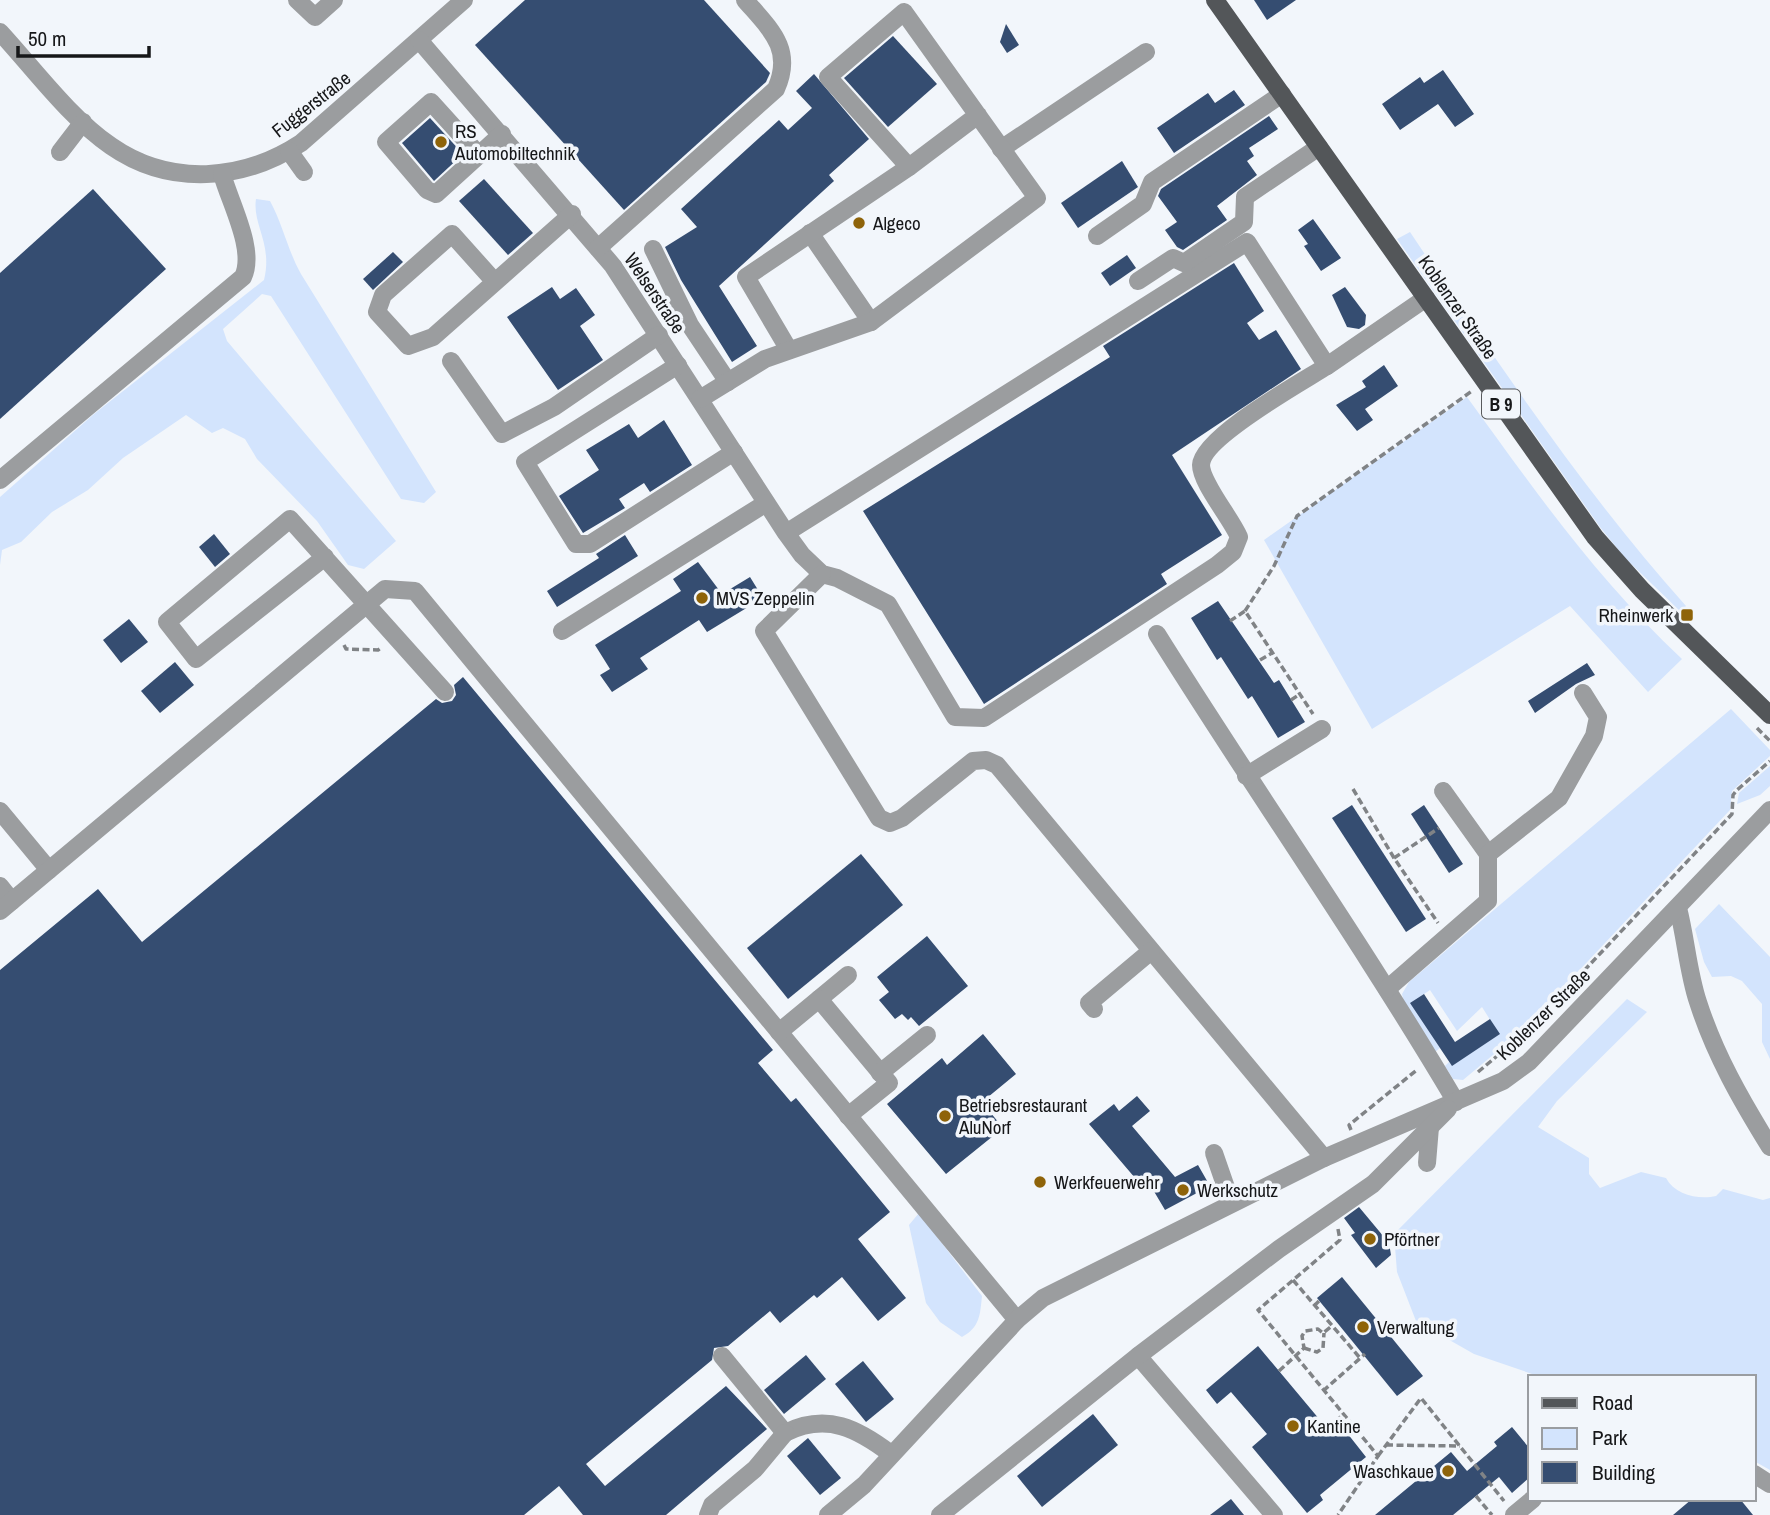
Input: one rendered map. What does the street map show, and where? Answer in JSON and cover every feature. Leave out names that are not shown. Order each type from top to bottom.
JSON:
[{"type":"main road","name":"Koblenzer Straße","points":[[1215,0],[1595,537],[1619,567],[1770,715]]},
{"type":"street","points":[[297,0],[315,17],[334,0]]},
{"type":"street","name":"Fuggerstraße","points":[[0,32],[83,122],[111,146],[148,165],[199,176],[222,174],[263,163],[289,151],[316,132],[464,0]]},
{"type":"street","points":[[598,248],[776,89],[785,62],[782,52],[777,39],[745,0]]},
{"type":"street","points":[[700,399],[765,359],[871,322],[1037,198],[904,12],[828,77],[909,167]]},
{"type":"street","name":"Welserstraße","points":[[419,40],[572,214],[598,248],[659,335],[802,555],[830,576],[888,604],[955,717],[984,718],[1233,552],[1239,537],[1208,483],[1201,466],[1204,454],[1224,432],[1327,366]]},
{"type":"street","points":[[1001,149],[1146,52]]},
{"type":"street","points":[[1097,236],[1143,204],[1152,182],[1282,94]]},
{"type":"street","points":[[479,155],[430,102],[386,142],[427,190],[436,194],[479,155],[502,134]]},
{"type":"street","points":[[789,350],[746,277],[909,167],[978,116]]},
{"type":"street","points":[[60,152],[83,122]]},
{"type":"street","points":[[1138,281],[1172,258],[1184,264],[1244,222],[1245,197],[1319,146]]},
{"type":"street","points":[[289,151],[304,172]]},
{"type":"street","points":[[0,480],[243,277],[247,269],[247,251],[222,174]]},
{"type":"street","points":[[495,282],[452,234],[383,295],[377,312],[408,346],[421,344],[495,282],[572,214]]},
{"type":"street","points":[[810,233],[871,322]]},
{"type":"street","points":[[786,533],[1247,242],[1327,366],[1426,298]]},
{"type":"street","points":[[653,249],[690,325],[728,382]]},
{"type":"street","points":[[451,361],[502,434],[554,407],[659,335]]},
{"type":"street","points":[[678,365],[525,463],[576,544],[590,544],[734,452]]},
{"type":"street","points":[[562,631],[766,503]]},
{"type":"street","points":[[325,557],[197,659],[167,622],[290,519],[325,557],[444,692]]},
{"type":"street","points":[[830,576],[760,634],[857,789],[879,818],[890,823],[902,818],[973,761],[986,760],[997,765],[1008,786],[1121,921],[1152,951],[1324,1158]]},
{"type":"street","points":[[0,886],[6,906],[385,589],[415,591],[1017,1320]]},
{"type":"street","points":[[940,1515],[1138,1356],[1279,1249],[1375,1191],[1430,1127],[1456,1102],[1387,989],[1246,776],[1157,634]]},
{"type":"street","points":[[1488,853],[1559,798],[1594,736],[1598,718],[1583,693]]},
{"type":"street","points":[[1246,776],[1322,729]]},
{"type":"street","points":[[1387,989],[1488,901],[1488,853],[1443,791]]},
{"type":"street","name":"Koblenzer Straße","points":[[828,1515],[864,1485],[1017,1320],[1042,1298],[1324,1158],[1356,1147],[1503,1081],[1529,1062],[1770,810]]},
{"type":"street","points":[[0,811],[49,870]]},
{"type":"street","points":[[1678,908],[1697,1001],[1716,1053],[1738,1096],[1770,1147]]},
{"type":"street","points":[[1094,1009],[1089,1003],[1152,951]]},
{"type":"street","points":[[779,1032],[848,975]]},
{"type":"street","points":[[819,999],[889,1083],[848,1116]]},
{"type":"street","points":[[880,1073],[927,1035]]},
{"type":"street","points":[[1427,1163],[1430,1127]]},
{"type":"street","points":[[1214,1153],[1231,1202]]},
{"type":"street","points":[[722,1356],[785,1433]]},
{"type":"street","points":[[1138,1356],[1274,1515]]},
{"type":"street","points":[[708,1515],[712,1505],[755,1469],[785,1433],[797,1427],[846,1426],[861,1431],[891,1454]]},
{"type":"street","points":[[1761,1478],[1770,1490]]},
{"type":"street","points":[[1515,1514],[1531,1501]]},
{"type":"path","points":[[1230,621],[1245,611],[1274,566],[1297,516],[1485,382]]},
{"type":"path","points":[[1245,611],[1322,729]]},
{"type":"path","points":[[333,633],[346,649],[378,650],[394,636]]},
{"type":"path","points":[[1260,660],[1272,653]]},
{"type":"path","points":[[1291,700],[1300,694]]},
{"type":"path","points":[[1474,1075],[1527,1031],[1732,814],[1733,796],[1737,790],[1770,761]]},
{"type":"path","points":[[1353,789],[1394,858],[1447,936]]},
{"type":"path","points":[[1394,858],[1439,828]]},
{"type":"path","points":[[1356,1147],[1349,1125],[1431,1060]]},
{"type":"path","points":[[1337,1224],[1339,1240],[1258,1310],[1378,1456]]},
{"type":"path","points":[[1293,1280],[1360,1358]]},
{"type":"path","points":[[1314,1306],[1320,1301]]},
{"type":"path","points":[[1304,1348],[1317,1352],[1323,1348],[1324,1333],[1332,1326]]},
{"type":"path","points":[[1304,1348],[1302,1336],[1305,1331],[1318,1329],[1324,1333]]},
{"type":"path","points":[[1279,1371],[1304,1348]]},
{"type":"path","points":[[1323,1391],[1365,1354]]},
{"type":"path","points":[[1338,1515],[1421,1398],[1515,1514]]},
{"type":"path","points":[[1327,1428],[1343,1415]]},
{"type":"path","points":[[1386,1445],[1460,1446]]},
{"type":"path","points":[[1476,1496],[1492,1515]]},
{"type":"green space","points":[[256,199],[270,201],[301,274],[436,492],[424,503],[401,499],[271,296],[262,294],[223,329],[227,341],[396,541],[364,569],[348,565],[317,521],[257,459],[245,439],[223,428],[212,433],[186,415],[123,458],[88,490],[52,512],[21,542],[2,550],[0,565],[0,497],[94,414],[264,280],[266,256],[257,217]]},
{"type":"green space","points":[[1410,232],[1576,471],[1686,606],[1681,612],[1625,558],[1600,527],[1397,239]]},
{"type":"green space","points":[[1467,397],[1542,500],[1594,565],[1621,597],[1682,659],[1648,692],[1570,606],[1372,729],[1264,540]]},
{"type":"green space","points":[[1731,709],[1770,750],[1770,756],[1732,791],[1730,810],[1557,994],[1554,994],[1524,1029],[1463,1080],[1453,1079],[1445,1066],[1449,1062],[1452,1065],[1499,1034],[1482,1007],[1457,1031],[1430,990],[1411,1003],[1440,1048],[1435,1052],[1405,1006],[1402,994],[1409,982]]},
{"type":"green space","points":[[1770,766],[1770,786],[1760,795],[1737,804],[1739,793]]},
{"type":"green space","points":[[1719,904],[1770,957],[1770,1059],[1762,1042],[1762,1004],[1742,981],[1731,976],[1712,977],[1704,962],[1695,929]]},
{"type":"green space","points":[[1627,999],[1647,1012],[1557,1101],[1538,1127],[1589,1158],[1589,1174],[1600,1188],[1641,1172],[1666,1178],[1675,1189],[1695,1197],[1716,1196],[1723,1189],[1763,1200],[1770,1198],[1770,1470],[1756,1462],[1756,1375],[1535,1375],[1474,1354],[1416,1321],[1397,1272],[1394,1234]]},
{"type":"green space","points":[[919,1213],[982,1296],[976,1325],[962,1337],[940,1322],[926,1303],[909,1225]]},
{"type":"building","points":[[525,0],[704,0],[770,73],[766,82],[624,210],[475,45]]},
{"type":"building","points":[[1254,0],[1296,0],[1267,20]]},
{"type":"building","points":[[1006,24],[1019,45],[1007,53],[1000,42]]},
{"type":"building","points":[[893,36],[937,84],[888,127],[844,78]]},
{"type":"building","points":[[1443,70],[1474,114],[1455,127],[1438,104],[1400,130],[1382,104],[1420,77],[1424,83]]},
{"type":"building","points":[[814,74],[869,139],[829,175],[834,181],[719,286],[757,346],[732,362],[681,280],[665,247],[697,227],[681,209],[779,120],[788,130],[812,108],[796,91]]},
{"type":"building","points":[[1234,90],[1245,105],[1174,153],[1157,128],[1208,93],[1215,103]]},
{"type":"building","points":[[1269,116],[1278,129],[1249,148],[1254,156],[1247,161],[1257,175],[1217,206],[1227,220],[1183,250],[1177,247],[1165,230],[1177,222],[1158,196],[1161,189]]},
{"type":"building","points":[[430,118],[463,154],[434,181],[402,143]]},
{"type":"building","points":[[1122,161],[1138,187],[1078,228],[1061,203]]},
{"type":"building","points":[[484,179],[533,233],[508,255],[459,201]]},
{"type":"building","points":[[93,189],[166,269],[0,419],[0,273]]},
{"type":"building","points":[[1313,219],[1341,258],[1321,271],[1304,246],[1308,244],[1298,230]]},
{"type":"building","points":[[393,252],[403,262],[373,290],[363,279]]},
{"type":"building","points":[[1127,255],[1136,268],[1110,286],[1101,273]]},
{"type":"building","points":[[1234,263],[1264,311],[1247,323],[1259,340],[1276,330],[1301,369],[1172,455],[1222,535],[1161,574],[1167,584],[984,704],[863,511],[1110,357],[1103,346]]},
{"type":"building","points":[[552,287],[560,299],[576,288],[595,315],[580,326],[603,360],[558,390],[507,317]]},
{"type":"building","points":[[1345,287],[1366,315],[1365,325],[1359,329],[1347,327],[1332,295]]},
{"type":"building","points":[[1384,365],[1398,386],[1365,409],[1373,420],[1357,431],[1336,405],[1366,387],[1362,381]]},
{"type":"building","points":[[664,420],[692,465],[650,492],[644,483],[619,499],[625,508],[583,533],[559,496],[599,470],[586,450],[629,424],[638,438]]},
{"type":"building","points":[[214,534],[230,554],[215,567],[199,547]]},
{"type":"building","points":[[625,535],[638,556],[557,607],[547,591],[599,558],[596,554]]},
{"type":"building","points":[[698,562],[722,594],[750,577],[763,598],[707,632],[699,620],[640,658],[648,669],[612,692],[600,675],[610,669],[595,645],[681,591],[673,579]]},
{"type":"building","points":[[1218,601],[1274,683],[1279,680],[1305,722],[1278,738],[1252,696],[1248,699],[1221,657],[1217,660],[1191,618]]},
{"type":"building","points":[[129,619],[148,642],[121,663],[103,640]]},
{"type":"building","points":[[175,662],[194,685],[160,713],[141,691]]},
{"type":"building","points":[[1587,663],[1595,675],[1576,684],[1535,713],[1528,701]]},
{"type":"building","points":[[463,677],[773,1050],[758,1063],[791,1102],[796,1098],[890,1212],[858,1239],[906,1298],[878,1321],[842,1277],[817,1298],[814,1295],[780,1323],[770,1311],[728,1346],[714,1348],[712,1360],[586,1464],[605,1486],[726,1386],[767,1429],[666,1515],[583,1515],[559,1486],[524,1515],[0,1515],[0,970],[98,889],[142,942],[436,699],[442,703],[452,701],[456,695],[454,685]]},
{"type":"building","points":[[1352,805],[1426,919],[1406,932],[1332,818]]},
{"type":"building","points":[[1424,805],[1463,864],[1449,873],[1411,814]]},
{"type":"building","points":[[861,854],[903,905],[788,999],[747,948]]},
{"type":"building","points":[[927,936],[968,986],[919,1026],[911,1017],[908,1020],[902,1014],[895,1019],[879,1000],[889,992],[877,977]]},
{"type":"building","points":[[1424,994],[1455,1042],[1490,1019],[1500,1034],[1452,1066],[1410,1003]]},
{"type":"building","name":"Betriebsrestaurant AluNorf","points":[[983,1034],[1016,1074],[982,1102],[1003,1128],[946,1174],[887,1104],[942,1058],[947,1065]]},
{"type":"building","points":[[1137,1096],[1150,1111],[1132,1126],[1175,1177],[1198,1165],[1210,1186],[1165,1210],[1152,1188],[1147,1192],[1089,1124],[1114,1104],[1119,1111]]},
{"type":"building","name":"Pförtner","points":[[1359,1207],[1389,1243],[1391,1255],[1376,1268],[1351,1235],[1355,1233],[1344,1218]]},
{"type":"building","name":"Verwaltung","points":[[1342,1277],[1423,1376],[1397,1396],[1317,1298]]},
{"type":"building","name":"Kantine","points":[[1258,1346],[1330,1432],[1340,1424],[1366,1457],[1320,1495],[1323,1500],[1307,1513],[1252,1447],[1267,1434],[1231,1392],[1217,1404],[1206,1390]]},
{"type":"building","points":[[806,1355],[826,1379],[784,1414],[764,1390]]},
{"type":"building","points":[[863,1361],[894,1399],[866,1422],[835,1384]]},
{"type":"building","points":[[1093,1414],[1118,1445],[1042,1507],[1017,1476]]},
{"type":"building","name":"Waschkaue","points":[[1512,1427],[1528,1447],[1528,1479],[1512,1493],[1499,1477],[1453,1515],[1375,1515],[1451,1452],[1467,1471],[1497,1446],[1494,1442]]},
{"type":"building","points":[[808,1438],[841,1478],[820,1495],[787,1456]]},
{"type":"building","points":[[1231,1499],[1244,1515],[1210,1515]]},
{"type":"building","points":[[1690,1501],[1742,1501],[1753,1515],[1673,1515]]},
{"type":"place","name":"RS Automobiltechnik","points":[[441,142]]},
{"type":"place","name":"Algeco","points":[[859,223]]},
{"type":"place","name":"MVS Zeppelin","points":[[702,598]]},
{"type":"place","name":"Rheinwerk","points":[[1687,615]]},
{"type":"place","name":"Betriebsrestaurant AluNorf","points":[[945,1116]]},
{"type":"place","name":"Werkfeuerwehr","points":[[1040,1182]]},
{"type":"place","name":"Werkschutz","points":[[1183,1190]]},
{"type":"place","name":"Pförtner","points":[[1370,1239]]},
{"type":"place","name":"Verwaltung","points":[[1363,1327]]},
{"type":"place","name":"Kantine","points":[[1293,1426]]},
{"type":"place","name":"Waschkaue","points":[[1448,1471]]}]
